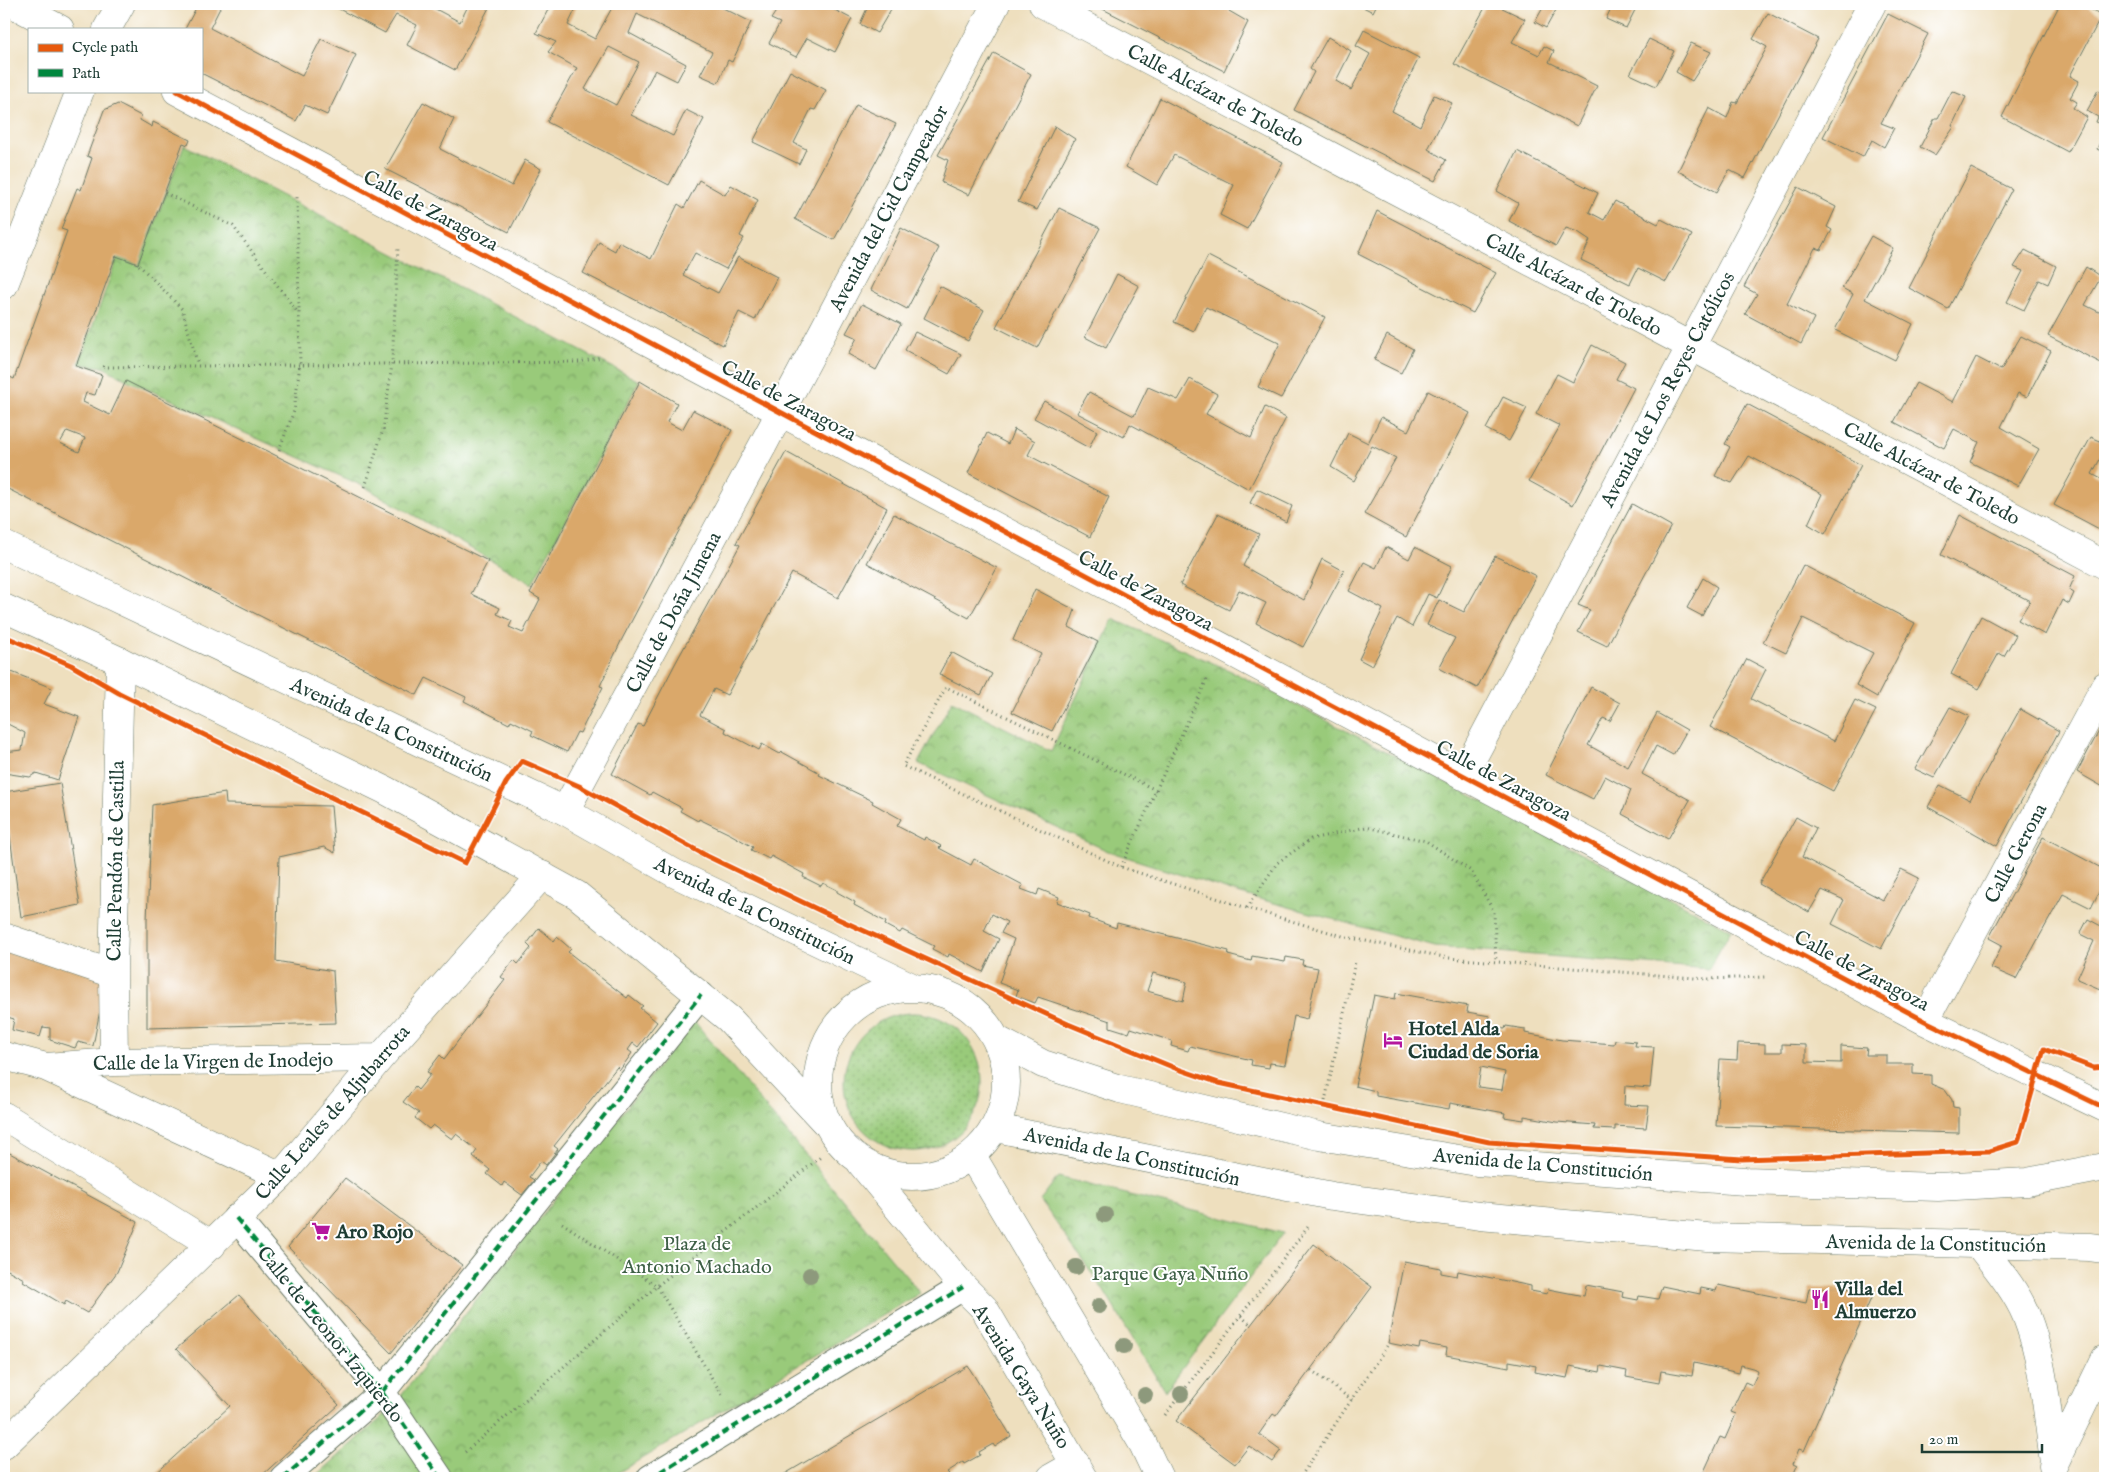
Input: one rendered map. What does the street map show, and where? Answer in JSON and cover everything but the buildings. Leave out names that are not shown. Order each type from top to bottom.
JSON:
[{"type":"street","points":[[108,28],[121,4]]},
{"type":"street","name":"Avenida del Cid Campeador","points":[[780,412],[996,4]]},
{"type":"street","name":"Calle Alcázar de Toledo","points":[[1042,4],[2105,565]]},
{"type":"street","name":"Avenida de Los Reyes Católicos","points":[[1463,776],[1689,345],[1872,4]]},
{"type":"street","points":[[25,7],[58,28]]},
{"type":"street","points":[[4,285],[80,92]]},
{"type":"street","name":"Calle de Zaragoza","points":[[179,92],[1925,1021],[2105,1108]]},
{"type":"street","name":"Calle de Doña Jimena","points":[[565,811],[780,412]]},
{"type":"street","name":"Avenida de la Constitución","points":[[4,545],[565,811],[674,873],[912,987]]},
{"type":"street","points":[[4,608],[120,660],[385,790],[577,895],[729,1019],[832,1133],[861,1163],[889,1175],[920,1178],[950,1170],[972,1156],[996,1128],[1005,1099],[1006,1068],[996,1039],[978,1014],[959,1000],[936,990],[912,987],[881,992],[853,1007],[832,1030],[819,1060],[818,1091],[832,1133]]},
{"type":"street","name":"Calle Pendón de Castilla","points":[[114,1062],[113,974],[120,660]]},
{"type":"street","name":"Calle Gerona","points":[[1925,1021],[2105,686]]},
{"type":"street","name":"Calle Leales de Aljubarrota","points":[[4,1445],[281,1176],[380,1058],[542,875]]},
{"type":"street","points":[[4,937],[113,974]]},
{"type":"street","points":[[283,1478],[382,1392],[701,995]]},
{"type":"street","name":"Avenida de la Constitución","points":[[996,1039],[1043,1064],[1120,1088],[1319,1136],[1477,1162],[1745,1181],[1938,1188],[2027,1182],[2105,1167]]},
{"type":"street","name":"Calle de la Virgen de Inodejo","points":[[4,1056],[46,1067],[281,1176]]},
{"type":"street","name":"Calle de la Virgen de Inodejo","points":[[46,1067],[114,1062],[380,1058]]},
{"type":"street","points":[[4,1116],[212,1245]]},
{"type":"street","name":"Avenida de la Constitución","points":[[996,1128],[1332,1196],[1480,1216],[1707,1237],[2105,1249]]},
{"type":"street","points":[[972,1156],[1143,1444],[1159,1478]]},
{"type":"street","name":"Avenida Gaya Nuño","points":[[861,1163],[963,1287],[984,1308],[1079,1471]]},
{"type":"street","name":"Calle de Leonor Izquierdo","points":[[236,1218],[382,1392],[438,1477]]},
{"type":"street","points":[[1979,1244],[2008,1281],[2025,1314],[2039,1357],[2050,1470]]},
{"type":"street","points":[[650,1478],[963,1287]]},
{"type":"street","points":[[2050,1470],[2105,1359]]},
{"type":"street","points":[[1051,1478],[1079,1471]]},
{"type":"path","points":[[279,450],[294,410],[300,364],[297,155]]},
{"type":"path","points":[[165,193],[233,226],[298,313]]},
{"type":"path","points":[[365,487],[383,430],[392,364],[400,210]]},
{"type":"path","points":[[139,265],[182,309],[198,365]]},
{"type":"path","points":[[102,367],[579,362],[656,346]]},
{"type":"path","points":[[1121,867],[1222,647]]},
{"type":"path","points":[[1156,790],[946,687],[903,766],[1121,867],[1247,908],[1367,941],[1449,958],[1706,980],[1772,977]]},
{"type":"path","points":[[1247,908],[1278,863],[1311,839],[1366,827],[1426,841],[1471,871],[1494,912],[1496,962]]},
{"type":"path","points":[[1319,1136],[1355,962]]},
{"type":"path","points":[[438,1477],[832,1133]]},
{"type":"path","points":[[1143,1444],[1332,1196]]},
{"type":"path","points":[[534,1204],[657,1286],[740,1424]]},
{"type":"path","points":[[1241,1316],[1251,1325]]},
{"type":"path","points":[[1301,1476],[1387,1346]]},
{"type":"path","points":[[1311,1370],[1352,1400]]},
{"type":"green space","points":[[184,145],[639,381],[532,584],[365,487],[127,380],[103,367],[79,364],[117,258],[139,265]]},
{"type":"green space","points":[[1113,619],[1231,671],[1731,930],[1709,969],[1435,947],[1241,894],[1108,851],[918,763],[952,701],[1051,751]]},
{"type":"green space","points":[[913,1013],[939,1018],[962,1033],[977,1056],[982,1082],[977,1108],[962,1131],[939,1146],[913,1151],[887,1146],[864,1131],[849,1108],[844,1082],[849,1056],[864,1033],[887,1018]]},
{"type":"green space","name":"Plaza de Antonio Machado","points":[[694,1021],[920,1293],[609,1478],[314,1478],[390,1410]]},
{"type":"green space","name":"Parque Gaya Nuño","points":[[1058,1177],[1283,1233],[1165,1392],[1104,1291],[1040,1200]]},
{"type":"marked path","points":[[283,1478],[382,1392],[701,995]]},
{"type":"marked path","points":[[236,1218],[382,1392],[440,1478]]},
{"type":"marked path","points":[[650,1478],[963,1287]]},
{"type":"cycle path","points":[[179,92],[1925,1021],[2105,1108]]},
{"type":"cycle path","points":[[4,636],[71,665],[119,693],[465,863],[506,783],[522,761],[579,786],[707,856],[823,912],[1068,1024],[1175,1068],[1219,1083],[1489,1142],[1742,1159],[1989,1151],[2018,1142],[2044,1049],[2094,1068],[2105,1067]]},
{"type":"place","name":"Hotel Alda Ciudad de Soria","points":[[1393,1040]]},
{"type":"place","name":"Aro Rojo","points":[[321,1231]]},
{"type":"place","name":"Villa del Almuerzo","points":[[1820,1299]]}]
